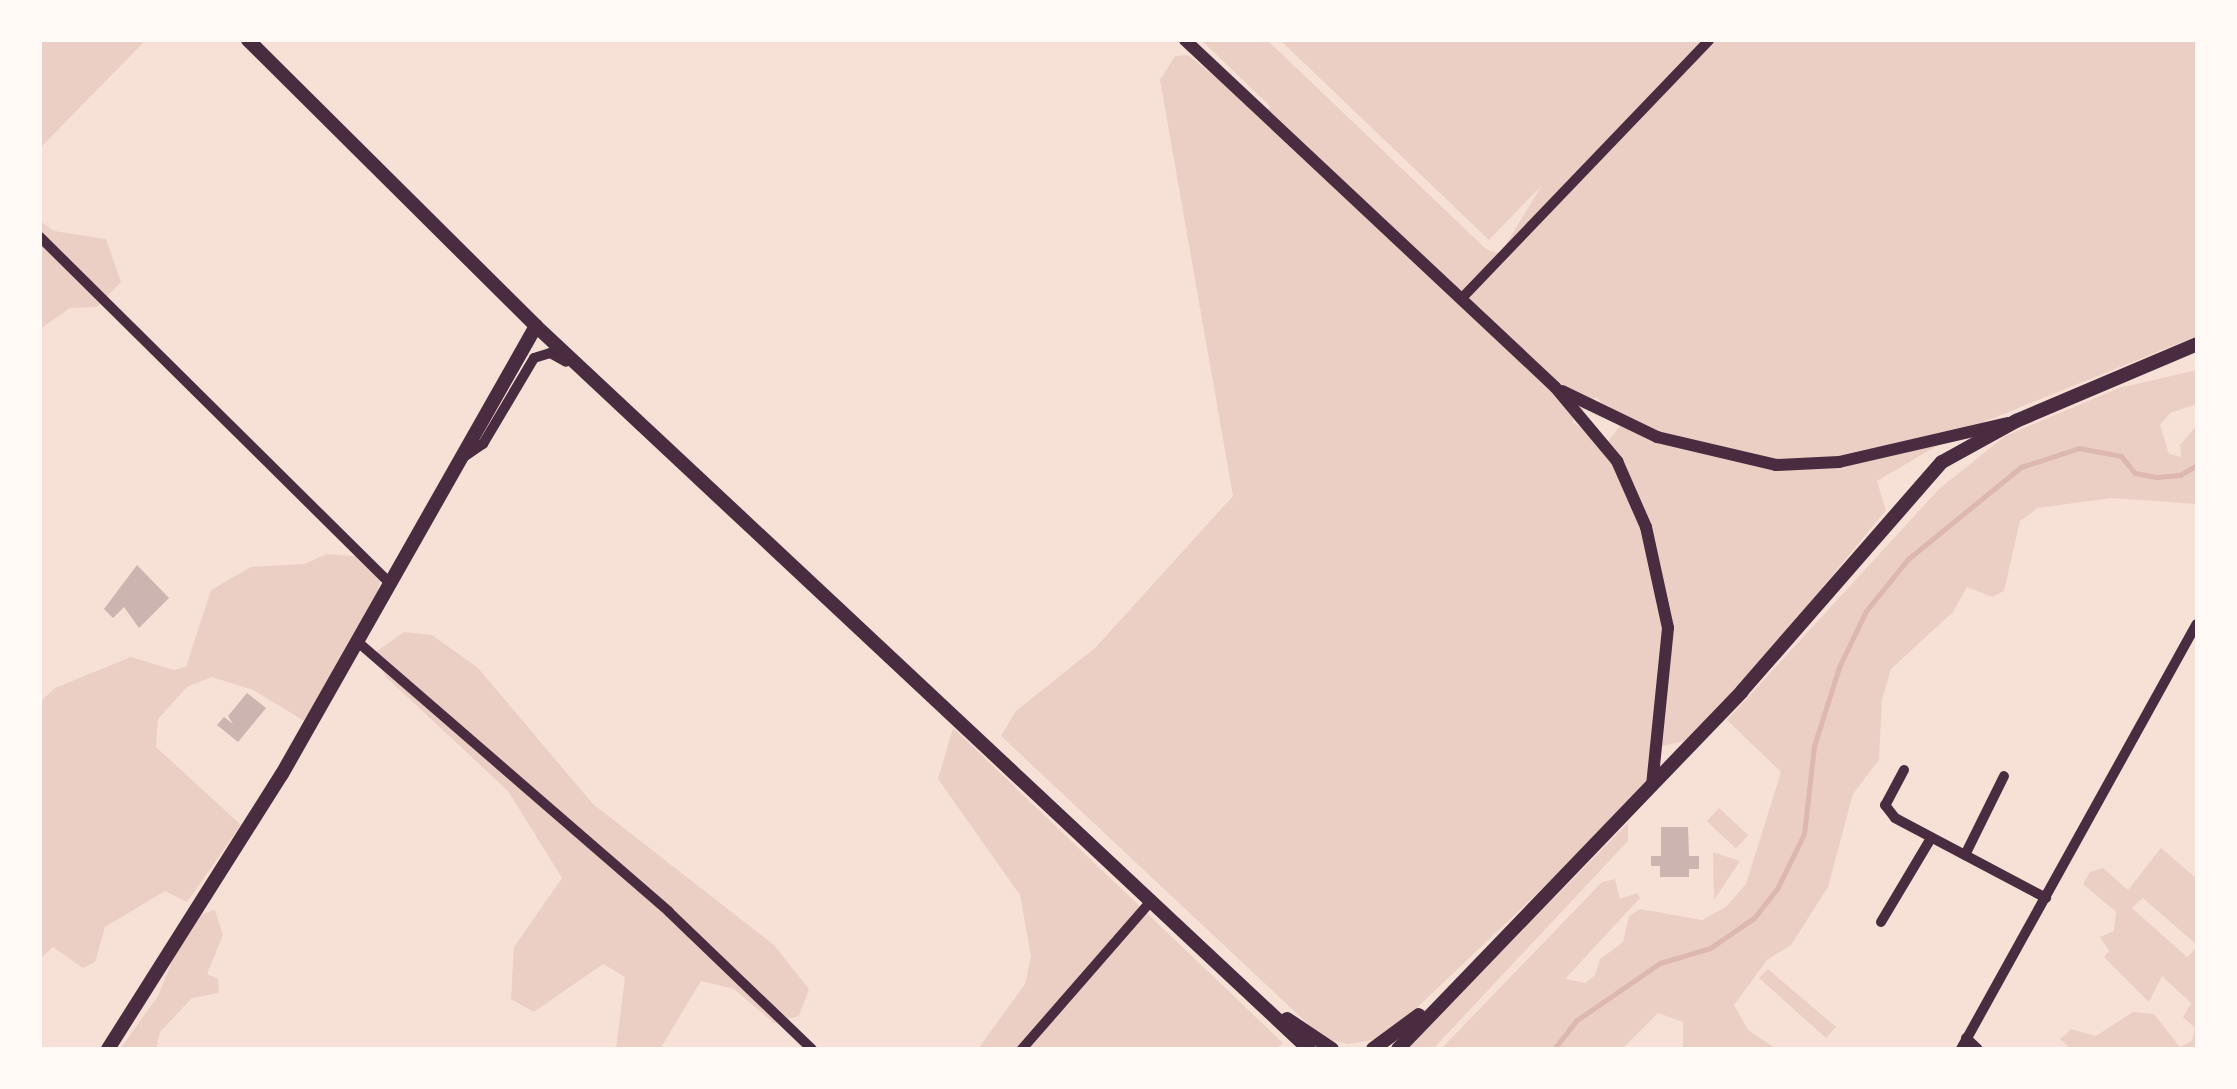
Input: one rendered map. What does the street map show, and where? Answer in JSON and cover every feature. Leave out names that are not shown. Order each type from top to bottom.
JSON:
[{"type":"main road","points":[[248,40],[536,326],[1309,1049]]},
{"type":"main road","points":[[108,1049],[359,643],[389,582],[536,326]]},
{"type":"main road","points":[[1398,1049],[1652,786],[1942,462],[2016,421],[2197,344]]},
{"type":"main road","points":[[1374,1049],[1498,946]]},
{"type":"main road","points":[[1253,996],[1332,1049]]},
{"type":"street","points":[[1185,40],[1555,388],[1617,462],[1662,587],[1668,628],[1652,786]]},
{"type":"street","points":[[1462,298],[1708,40]]},
{"type":"street","points":[[40,237],[389,582]]},
{"type":"street","points":[[459,460],[483,444],[528,364],[542,354],[560,357],[606,401],[625,409]]},
{"type":"street","points":[[1555,388],[1656,437],[1776,465],[1839,462],[2016,421]]},
{"type":"street","points":[[1978,1049],[1964,1044],[2197,624]]},
{"type":"street","points":[[359,643],[669,912],[812,1049]]},
{"type":"street","points":[[1904,770],[1886,810],[2046,898]]},
{"type":"street","points":[[1965,855],[2004,776]]},
{"type":"street","points":[[1881,922],[1931,838]]},
{"type":"street","points":[[1022,1049],[1152,900]]},
{"type":"shaded area","points":[[40,40],[146,40],[40,148]]},
{"type":"shaded area","points":[[1201,40],[1267,40],[1486,249],[1500,254],[1542,185],[1489,240],[1280,40],[2197,40],[2197,336],[1964,430],[1877,481],[1886,510],[1741,687],[1689,740],[1658,747],[1648,788],[1385,1038],[1348,1044],[1323,1038],[1001,736],[1016,711],[1096,647],[1233,496],[1160,80],[1175,56],[1188,55],[1260,112],[1271,107]],"holes":[[[1596,397],[1622,423],[1607,443],[1572,422]]]},
{"type":"shaded area","points":[[40,221],[54,231],[106,239],[121,282],[97,307],[70,308],[40,329]]},
{"type":"shaded area","points":[[2197,370],[2197,404],[2170,413],[2160,425],[2169,454],[2181,457],[2180,445],[2197,425],[2197,504],[2111,498],[2038,508],[2020,521],[2004,591],[1992,597],[1967,587],[1953,612],[1891,669],[1882,700],[1879,760],[1853,794],[1828,887],[1791,945],[1767,960],[1734,1005],[1748,1030],[1777,1049],[1683,1049],[1683,1022],[1658,1013],[1622,1049],[1441,1049],[1602,882],[1615,879],[1620,899],[1637,893],[1640,898],[1565,979],[1585,983],[1595,975],[1600,959],[1623,942],[1629,916],[1640,909],[1702,920],[1726,907],[1746,884],[1781,772],[1727,720],[1939,489],[2005,436],[2119,388]]},
{"type":"shaded area","points":[[327,554],[363,557],[381,580],[359,643],[306,722],[253,690],[212,677],[187,687],[158,719],[156,747],[241,825],[187,902],[165,891],[105,927],[95,962],[83,968],[53,947],[40,959],[40,702],[55,688],[131,657],[174,670],[186,667],[211,590],[251,567],[304,564]]},
{"type":"shaded area","points":[[404,632],[432,635],[478,668],[593,804],[774,945],[809,989],[799,1016],[774,1023],[734,989],[701,981],[660,1049],[616,1049],[625,977],[603,964],[534,1012],[511,999],[514,947],[562,878],[508,791],[386,677],[373,654]]},
{"type":"shaded area","points":[[953,728],[1283,1043],[1275,1049],[978,1049],[1025,984],[1031,956],[1020,895],[938,779]]},
{"type":"shaded area","points":[[1719,808],[1748,835],[1736,848],[1707,821]]},
{"type":"shaded area","points":[[1628,823],[1628,841],[1433,1049],[1406,1049]]},
{"type":"shaded area","points":[[2161,848],[2197,879],[2197,945],[2143,898],[2132,908],[2187,957],[2197,947],[2197,1049],[2071,1049],[2060,1039],[2071,1029],[2096,1036],[2133,1012],[2154,1014],[2180,1047],[2192,1041],[2195,1028],[2183,1017],[2191,1003],[2162,976],[2149,1002],[2104,957],[2109,951],[2100,937],[2114,931],[2116,912],[2083,884],[2090,872],[2103,868],[2128,890]]},
{"type":"shaded area","points":[[1713,852],[1740,861],[1714,900]]},
{"type":"shaded area","points":[[215,910],[223,935],[207,974],[218,979],[219,993],[192,998],[160,1032],[156,1049],[120,1049],[158,996],[178,946],[203,914]]},
{"type":"shaded area","points":[[1768,969],[1836,1027],[1826,1038],[1759,978]]},
{"type":"building","points":[[137,565],[169,598],[139,628],[124,607],[113,618],[104,609]]},
{"type":"building","points":[[247,693],[266,708],[238,742],[217,725],[224,717],[233,724],[228,716]]},
{"type":"building","points":[[1661,827],[1688,827],[1689,856],[1699,856],[1699,869],[1689,869],[1689,877],[1660,877],[1660,866],[1651,866],[1651,856],[1661,856]]},
{"type":"waterway","points":[[1554,1049],[1577,1020],[1660,963],[1710,948],[1754,918],[1778,887],[1804,834],[1814,746],[1839,667],[1866,611],[1908,559],[2021,467],[2079,448],[2121,456],[2135,473],[2156,477],[2180,475],[2197,465]]}]
